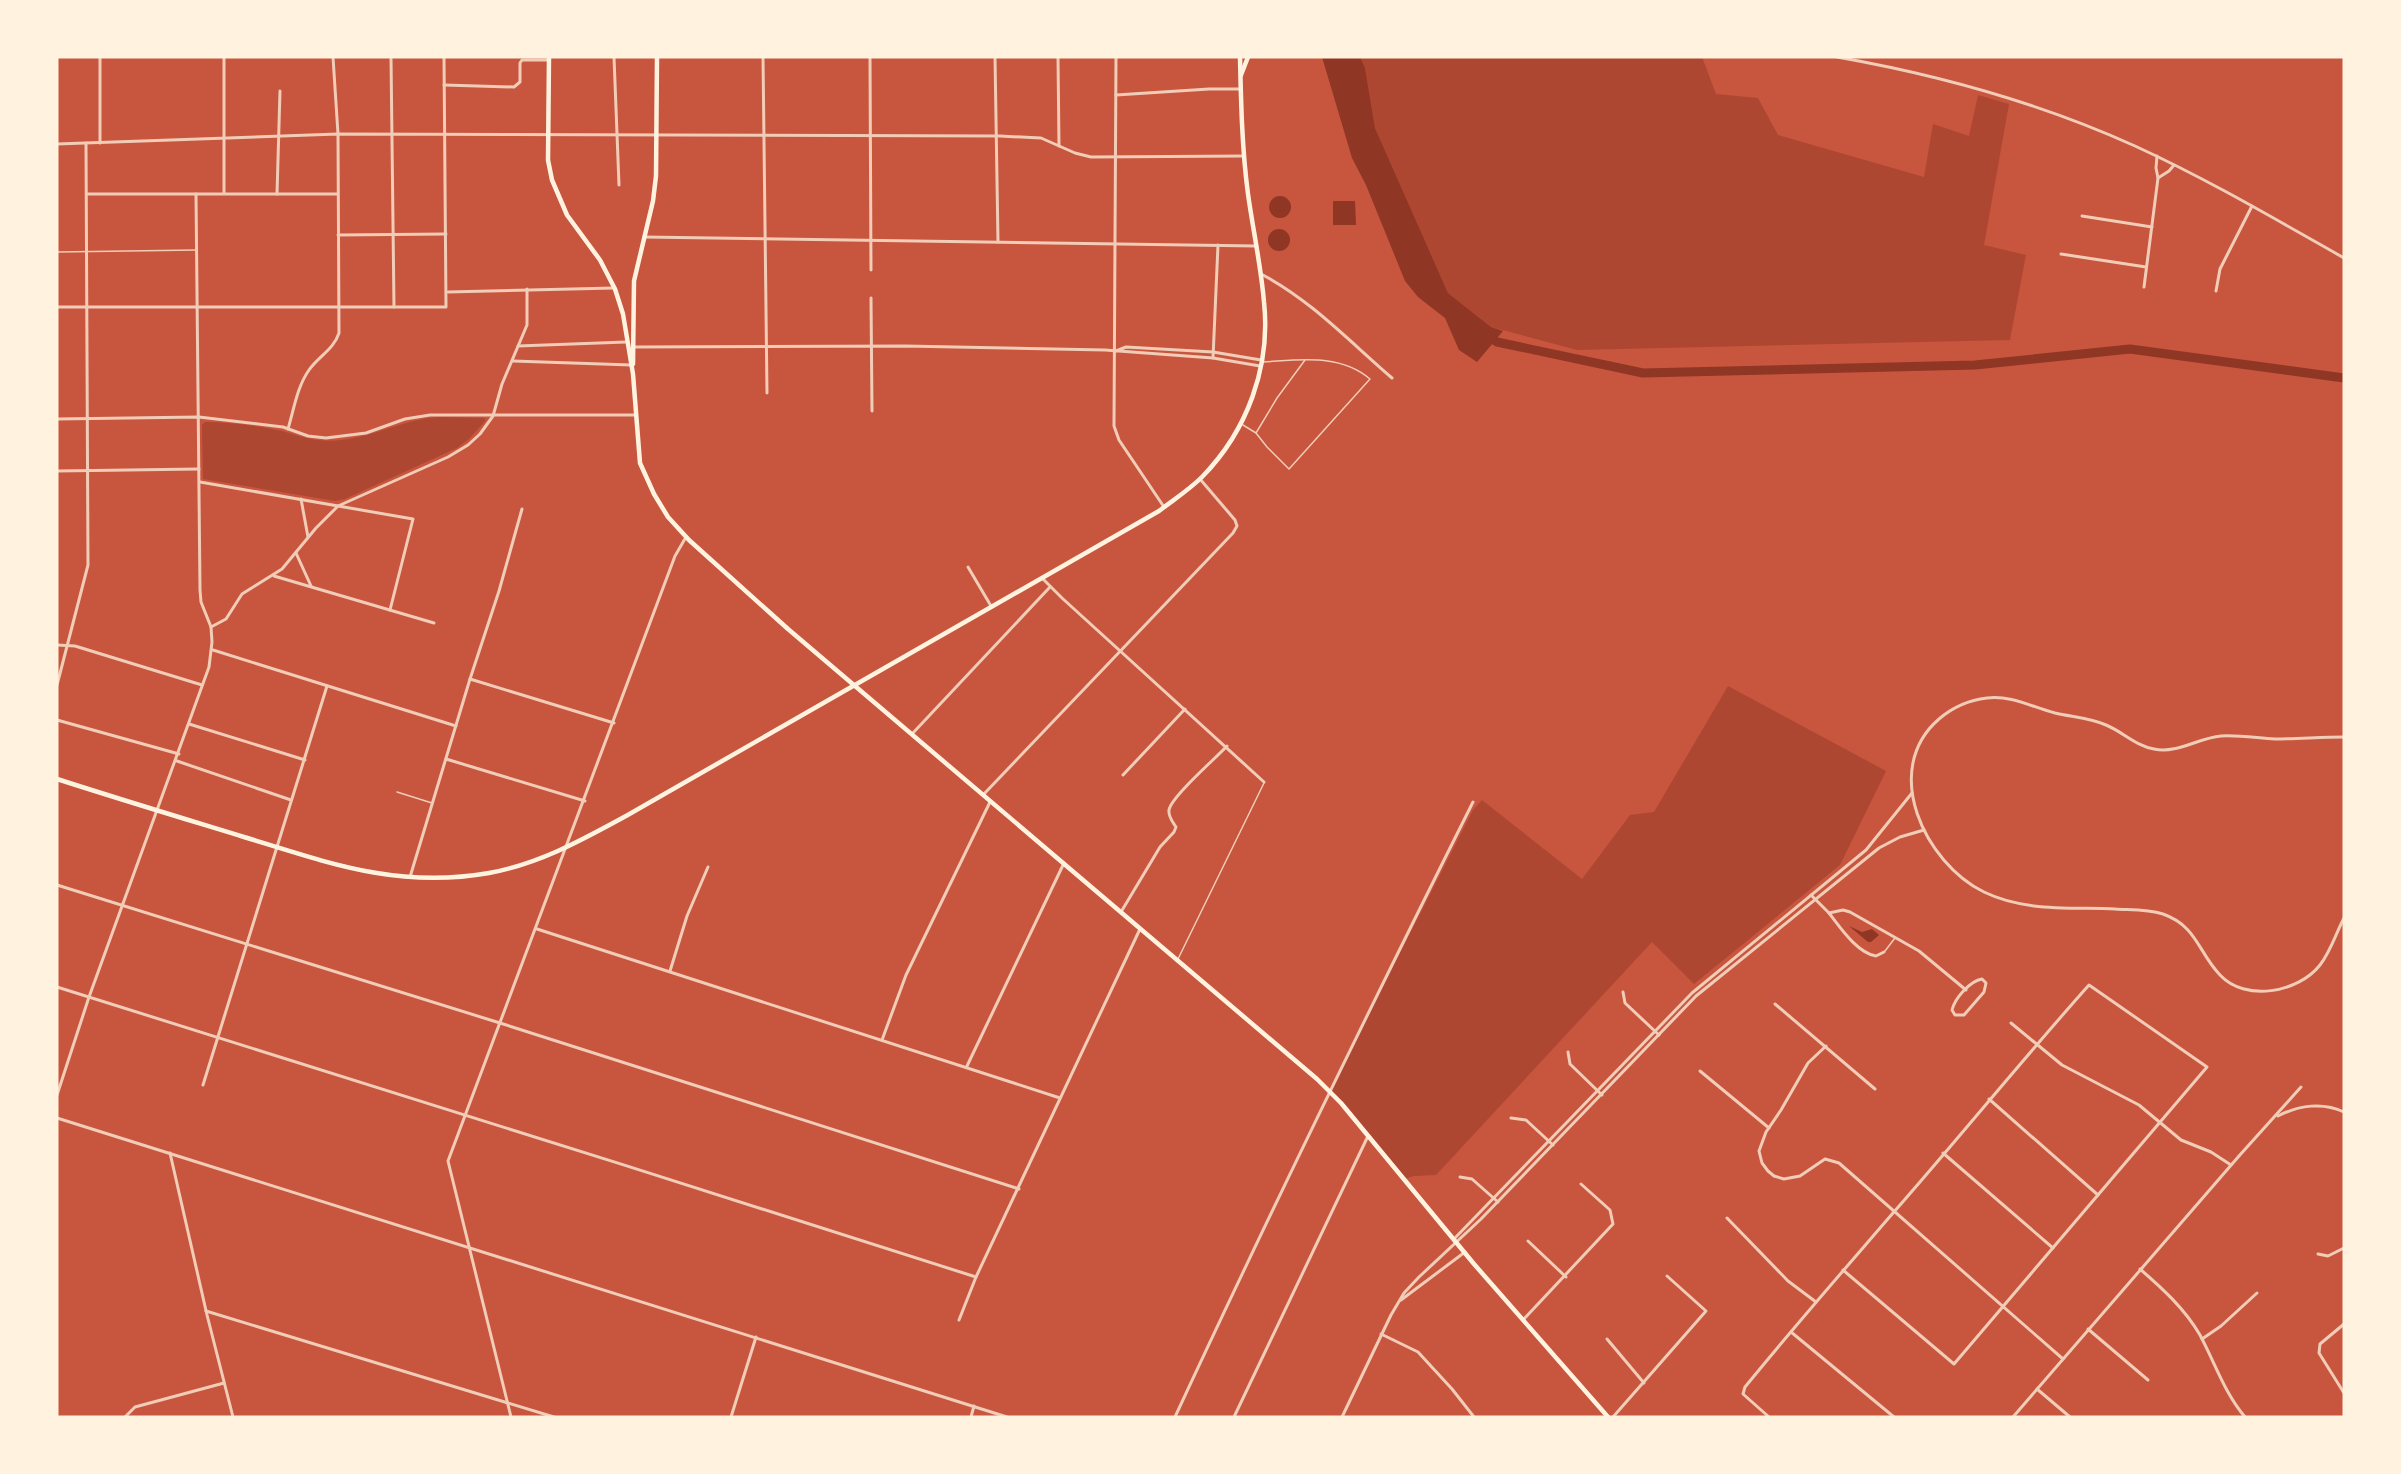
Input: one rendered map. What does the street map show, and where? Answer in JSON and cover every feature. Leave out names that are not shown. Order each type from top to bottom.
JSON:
[{"type":"main road","points":[[657,57],[658,135],[655,193],[633,287],[633,374],[638,453],[644,473],[662,507],[686,537],[788,629],[1329,1092],[1608,1417]]},
{"type":"main road","points":[[57,779],[363,872],[410,878],[452,878],[490,873],[528,863],[567,848],[1164,507],[1200,479],[1218,459],[1241,424],[1252,399],[1262,363],[1266,323],[1244,156],[1240,57]]},
{"type":"main road","points":[[1240,77],[1248,57]]},
{"type":"main road","points":[[549,58],[549,164],[558,197],[572,223],[604,268],[615,288],[633,374]]},
{"type":"street","points":[[100,57],[100,142]]},
{"type":"street","points":[[224,57],[224,194]]},
{"type":"street","points":[[288,429],[303,379],[338,337],[338,134],[333,57]]},
{"type":"street","points":[[391,57],[394,308]]},
{"type":"street","points":[[57,307],[445,307],[448,292],[444,57]]},
{"type":"street","points":[[614,57],[619,185]]},
{"type":"street","points":[[763,57],[766,393]]},
{"type":"street","points":[[870,57],[871,270]]},
{"type":"street","points":[[995,57],[998,242]]},
{"type":"street","points":[[1058,57],[1059,146]]},
{"type":"street","points":[[1116,57],[1114,426],[1117,436],[1164,507]]},
{"type":"street","points":[[1838,57],[1943,79],[2025,103],[2086,125],[2157,156],[2344,258]]},
{"type":"street","points":[[444,85],[512,87],[518,85],[522,60],[549,58]]},
{"type":"street","points":[[1116,95],[1241,89]]},
{"type":"street","points":[[277,194],[280,92]]},
{"type":"street","points":[[57,144],[338,134],[996,136],[1037,137],[1078,155],[1244,156]]},
{"type":"street","points":[[57,685],[88,565],[86,143]]},
{"type":"street","points":[[2144,287],[2158,178],[2157,156]]},
{"type":"street","points":[[2158,178],[2164,176],[2174,165]]},
{"type":"street","points":[[87,194],[338,194]]},
{"type":"street","points":[[57,1095],[89,997],[177,761],[213,650],[211,627],[201,602],[200,590],[196,194]]},
{"type":"street","points":[[2216,291],[2220,269],[2252,206]]},
{"type":"street","points":[[2082,216],[2152,227]]},
{"type":"street","points":[[338,235],[446,234]]},
{"type":"street","points":[[644,237],[1256,246]]},
{"type":"street","points":[[1213,358],[1218,245]]},
{"type":"street","points":[[2061,254],[2146,267]]},
{"type":"street","points":[[1261,274],[1308,304],[1392,378]]},
{"type":"street","points":[[448,292],[615,288]]},
{"type":"street","points":[[211,627],[226,619],[237,599],[247,590],[274,576],[338,506],[427,468],[462,450],[480,434],[493,416],[502,384],[527,325],[527,289]]},
{"type":"street","points":[[871,298],[872,411]]},
{"type":"street","points":[[518,346],[626,342]]},
{"type":"street","points":[[633,346],[872,346],[1114,351],[1262,363]]},
{"type":"street","points":[[1114,351],[1126,347],[1213,351],[1262,363]]},
{"type":"street","points":[[512,361],[631,365]]},
{"type":"street","points":[[57,419],[199,417],[288,429],[308,436],[332,438],[366,433],[401,420],[425,415],[636,415]]},
{"type":"street","points":[[57,471],[199,469]]},
{"type":"street","points":[[983,795],[1237,528],[1234,519],[1200,479]]},
{"type":"street","points":[[200,482],[413,518],[390,610]]},
{"type":"street","points":[[301,500],[308,537]]},
{"type":"street","points":[[410,878],[499,591],[522,509]]},
{"type":"street","points":[[511,1417],[448,1161],[585,801],[675,556],[686,537]]},
{"type":"street","points":[[296,553],[311,586]]},
{"type":"street","points":[[968,567],[991,606]]},
{"type":"street","points":[[274,576],[434,623]]},
{"type":"street","points":[[1042,578],[1264,782]]},
{"type":"street","points":[[912,735],[1050,587]]},
{"type":"street","points":[[57,645],[75,646],[202,686]]},
{"type":"street","points":[[213,650],[456,726]]},
{"type":"street","points":[[470,679],[614,723]]},
{"type":"street","points":[[203,1085],[327,686]]},
{"type":"street","points":[[2344,738],[2284,739],[2219,736],[2175,749],[2155,750],[2098,722],[2055,713],[2012,699],[1988,698],[1968,702],[1954,708],[1931,728],[1916,756],[1912,772],[1912,793],[1924,830],[1939,854],[1958,874],[1980,890],[2001,899],[2037,907],[2141,910],[2169,917],[2185,926],[2194,936],[2222,977],[2244,990],[2271,991],[2295,984],[2309,976],[2325,957],[2344,918]]},
{"type":"street","points":[[1123,775],[1185,709]]},
{"type":"street","points":[[57,720],[179,754]]},
{"type":"street","points":[[189,724],[305,760]]},
{"type":"street","points":[[1121,912],[1160,847],[1174,832],[1176,827],[1170,818],[1169,808],[1178,794],[1227,746]]},
{"type":"street","points":[[446,759],[585,801]]},
{"type":"street","points":[[177,761],[291,800]]},
{"type":"street","points":[[1456,1241],[1494,1198],[1696,988],[1871,845],[1912,793]]},
{"type":"street","points":[[882,1040],[906,975],[990,801]]},
{"type":"street","points":[[1175,1417],[1329,1092],[1473,801]]},
{"type":"street","points":[[1342,1417],[1381,1334],[1400,1301],[1419,1277],[1498,1202],[1699,994],[1879,848],[1900,837],[1924,830]]},
{"type":"street","points":[[967,1066],[1064,864]]},
{"type":"street","points":[[670,970],[688,914],[708,867]]},
{"type":"street","points":[[57,885],[247,943],[1019,1189]]},
{"type":"street","points":[[1811,895],[1839,929],[1867,953],[1876,956],[1884,952]]},
{"type":"street","points":[[1828,913],[1843,910],[1850,912],[1923,954],[1966,990]]},
{"type":"street","points":[[537,928],[1060,1098]]},
{"type":"street","points":[[959,1320],[976,1277],[1140,928]]},
{"type":"street","points":[[1978,980],[1984,980],[1986,983],[1984,992],[1973,1006],[1964,1015],[1956,1016],[1952,1011],[1953,1006],[1966,990],[1978,980]]},
{"type":"street","points":[[1769,1417],[1743,1394],[1744,1386],[1843,1270],[1894,1212],[2036,1044],[2089,985],[2207,1067],[1954,1364],[1843,1270]]},
{"type":"street","points":[[57,987],[466,1114],[976,1277]]},
{"type":"street","points":[[1623,992],[1625,1003],[1659,1035]]},
{"type":"street","points":[[1775,1004],[1875,1089]]},
{"type":"street","points":[[2011,1023],[2062,1065],[2139,1105],[2181,1140],[2211,1152],[2231,1165]]},
{"type":"street","points":[[1826,1046],[1808,1063],[1761,1142],[1760,1155],[1766,1168],[1774,1176],[1785,1179],[1796,1178],[1820,1161],[1831,1159],[1855,1176],[2063,1359]]},
{"type":"street","points":[[1568,1052],[1569,1064],[1602,1095]]},
{"type":"street","points":[[1700,1071],[1769,1128]]},
{"type":"street","points":[[2013,1417],[2301,1087]]},
{"type":"street","points":[[1989,1099],[2098,1195]]},
{"type":"street","points":[[2276,1117],[2291,1110],[2316,1106],[2344,1112]]},
{"type":"street","points":[[57,1118],[756,1336],[1007,1417]]},
{"type":"street","points":[[1511,1118],[1526,1120],[1553,1145]]},
{"type":"street","points":[[1234,1417],[1368,1136]]},
{"type":"street","points":[[170,1153],[206,1311],[234,1417]]},
{"type":"street","points":[[1943,1153],[2053,1248]]},
{"type":"street","points":[[1460,1177],[1472,1179],[1498,1202]]},
{"type":"street","points":[[1523,1320],[1613,1224],[1610,1210],[1581,1184]]},
{"type":"street","points":[[1727,1218],[1788,1281],[1816,1302]]},
{"type":"street","points":[[1528,1241],[1566,1276]]},
{"type":"street","points":[[2318,1254],[2328,1256],[2344,1248]]},
{"type":"street","points":[[1400,1301],[1465,1252]]},
{"type":"street","points":[[2140,1269],[2179,1306],[2202,1339],[2221,1382],[2245,1417]]},
{"type":"street","points":[[1613,1417],[1706,1311],[1667,1276]]},
{"type":"street","points":[[2202,1339],[2221,1326],[2257,1293]]},
{"type":"street","points":[[206,1311],[554,1417]]},
{"type":"street","points":[[2344,1324],[2320,1344],[2319,1353],[2344,1393]]},
{"type":"street","points":[[2088,1329],[2148,1380]]},
{"type":"street","points":[[1791,1331],[1894,1417]]},
{"type":"street","points":[[1381,1334],[1418,1353],[1452,1389],[1474,1417]]},
{"type":"street","points":[[731,1417],[756,1336]]},
{"type":"street","points":[[1607,1339],[1644,1383]]},
{"type":"street","points":[[125,1417],[135,1407],[224,1383]]},
{"type":"street","points":[[2037,1389],[2070,1417]]},
{"type":"street","points":[[971,1417],[974,1406]]},
{"type":"street","points":[[2235,1417],[2241,1413]]},
{"type":"lane","points":[[57,252],[197,250]]},
{"type":"lane","points":[[1256,433],[1277,398],[1305,359]]},
{"type":"lane","points":[[1241,424],[1256,433],[1289,469],[1370,379],[1362,372],[1325,359],[1262,363]]},
{"type":"lane","points":[[1177,960],[1264,782]]},
{"type":"lane","points":[[396,792],[433,804]]},
{"type":"lane","points":[[1884,952],[1896,938]]},
{"type":"shaded area","points":[[1322,57],[1360,57],[1365,68],[1375,128],[1448,293],[1491,327],[1503,331],[1477,362],[1459,350],[1445,318],[1418,297],[1405,281],[1366,185],[1352,158]]},
{"type":"shaded area","points":[[1360,57],[1702,57],[1716,94],[1758,98],[1778,135],[1924,177],[1933,124],[1969,136],[1978,95],[2009,104],[1984,245],[2026,255],[2010,340],[1577,350],[1491,327],[1448,293],[1375,128],[1365,68]]},
{"type":"shaded area","points":[[1280,196],[1288,199],[1291,207],[1288,215],[1280,218],[1272,215],[1269,207],[1272,199]]},
{"type":"shaded area","points":[[1333,201],[1355,201],[1356,225],[1333,225]]},
{"type":"shaded area","points":[[1279,229],[1287,232],[1290,240],[1287,248],[1279,251],[1271,248],[1268,240],[1271,232]]},
{"type":"shaded area","points":[[438,417],[484,418],[486,420],[469,439],[457,448],[345,499],[335,501],[203,479],[202,425],[205,422],[253,426],[304,438],[334,441],[364,436]]},
{"type":"shaded area","points":[[1728,686],[1886,771],[1840,865],[1694,984],[1652,942],[1436,1175],[1404,1179],[1329,1092],[1473,810],[1482,800],[1582,879],[1630,815],[1654,812]]},
{"type":"shaded area","points":[[1849,926],[1862,932],[1872,929],[1879,935],[1868,942]]},
{"type":"waterway","points":[[1485,334],[1497,342],[1643,373],[1975,365],[2130,349],[2344,378]]}]
